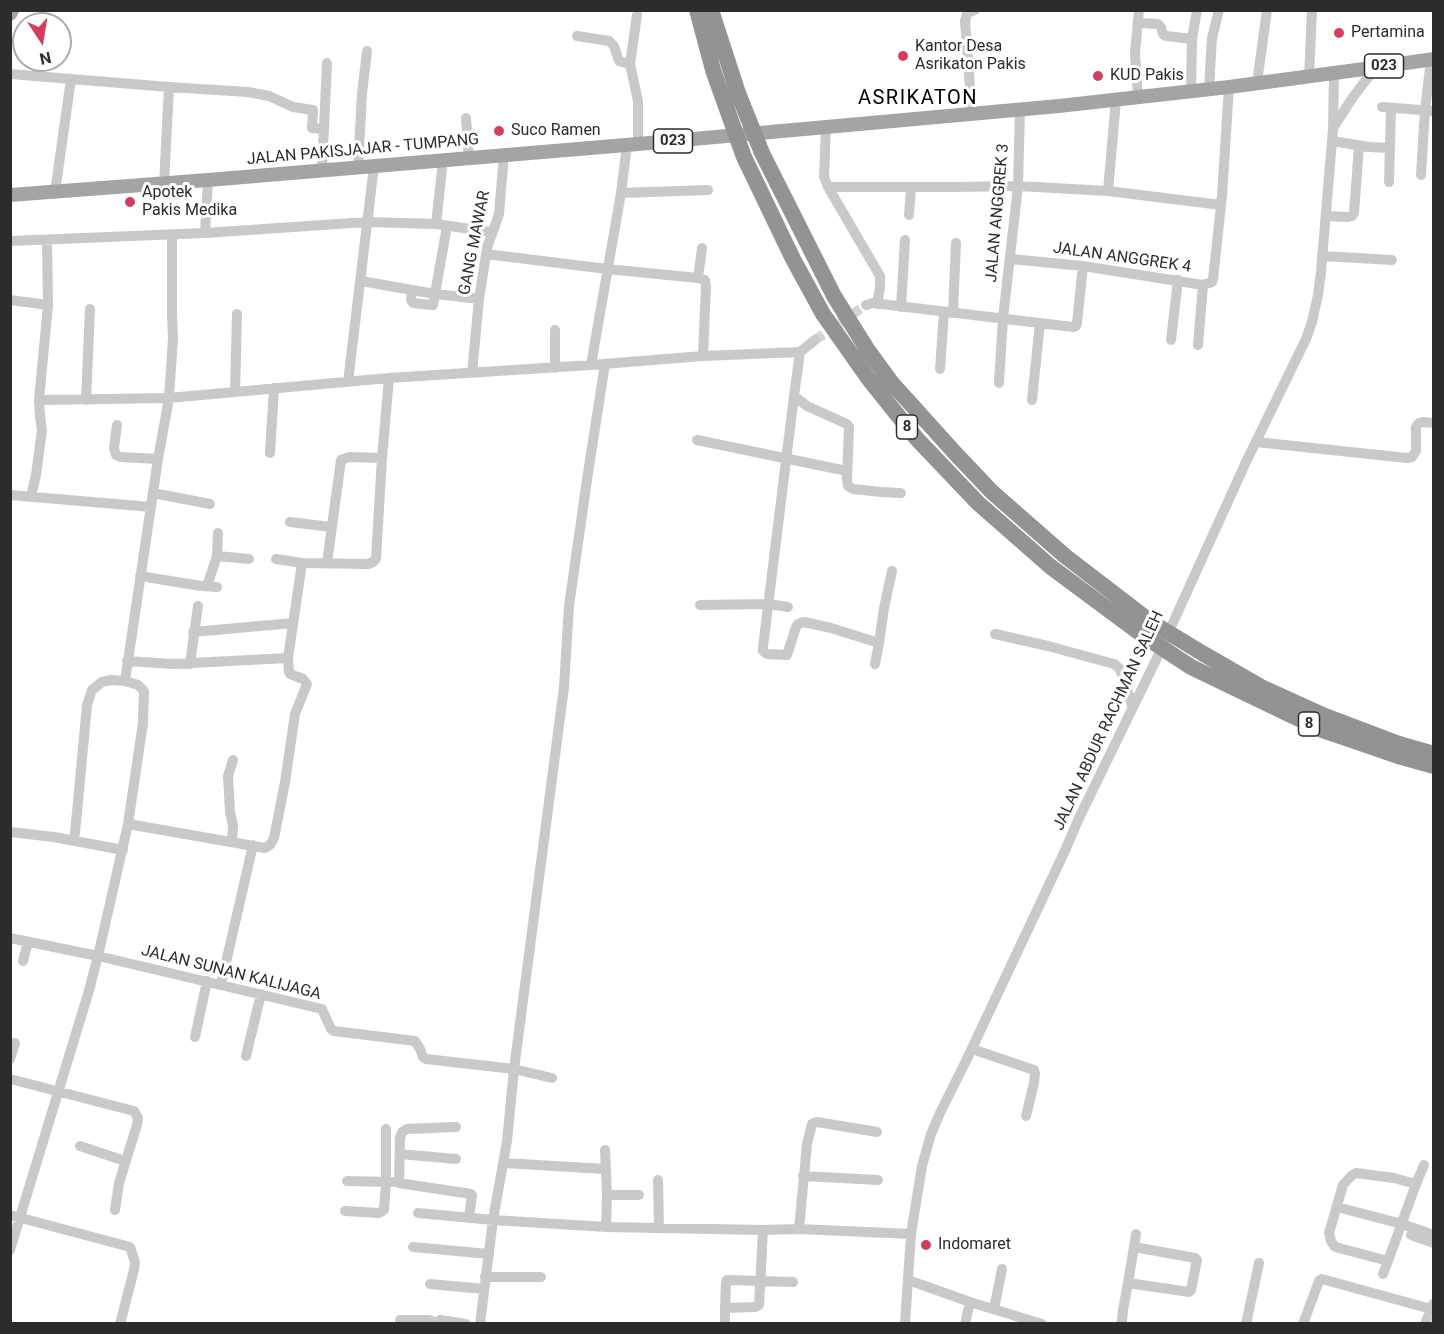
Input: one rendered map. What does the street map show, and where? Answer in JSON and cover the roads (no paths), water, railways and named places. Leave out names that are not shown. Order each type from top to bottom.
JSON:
[{"type":"highway","name":"8","points":[[697,10],[713,70],[762,153],[834,296],[891,382],[992,492],[1191,666],[1322,730],[1434,766]]},
{"type":"highway","name":"8","points":[[711,10],[744,157],[793,259],[823,314],[868,378],[917,439],[978,503],[1051,567],[1147,629],[1202,653],[1261,687],[1325,716],[1399,744],[1434,754]]},
{"type":"main road","name":"JALAN PAKISJAJAR - TUMPANG","points":[[10,195],[504,155],[1116,100],[1432,59]]},
{"type":"street","points":[[972,113],[965,21],[967,14],[975,10]]},
{"type":"street","points":[[1138,97],[1135,53],[1139,10]]},
{"type":"street","points":[[1191,90],[1192,39],[1197,10]]},
{"type":"street","points":[[1209,88],[1212,38],[1219,10]]},
{"type":"street","points":[[1257,82],[1267,10]]},
{"type":"street","points":[[1309,76],[1312,10]]},
{"type":"street","points":[[591,365],[621,193],[632,144],[637,92],[630,64],[637,15]]},
{"type":"street","points":[[1138,23],[1158,24],[1166,36],[1192,39]]},
{"type":"street","points":[[577,36],[609,40],[614,46],[619,61],[630,64]]},
{"type":"street","points":[[358,167],[367,51]]},
{"type":"street","points":[[1421,175],[1428,157],[1432,59]]},
{"type":"street","points":[[322,170],[327,63]]},
{"type":"street","name":"JALAN ABDUR RACHMAN SALEH","points":[[1333,129],[1353,97],[1376,67]]},
{"type":"street","name":"JALAN ABDUR RACHMAN SALEH","points":[[905,1323],[911,1234],[922,1166],[931,1134],[1312,322],[1318,295],[1326,216],[1333,129],[1334,73]]},
{"type":"street","points":[[10,74],[248,92],[269,96],[293,107],[313,110],[312,128],[323,129]]},
{"type":"street","points":[[55,192],[71,79]]},
{"type":"street","points":[[164,184],[169,87]]},
{"type":"street","name":"JALAN ANGGREK 4","points":[[1011,260],[1083,266],[1203,285],[1209,283],[1213,279],[1221,204],[1229,87]]},
{"type":"street","points":[[1108,191],[1116,100]]},
{"type":"street","points":[[1389,182],[1387,107],[1430,110]]},
{"type":"street","name":"JALAN ANGGREK 3","points":[[999,383],[1018,186],[1020,109]]},
{"type":"street","points":[[466,118],[469,158]]},
{"type":"street","points":[[826,127],[824,177],[880,276],[880,288],[871,304],[1073,327],[1077,323],[1083,266]]},
{"type":"street","points":[[1332,141],[1389,148]]},
{"type":"street","points":[[1326,216],[1351,217],[1354,213],[1359,146]]},
{"type":"street","name":"GANG MAWAR","points":[[472,373],[479,299],[491,232],[499,214],[504,155]]},
{"type":"street","points":[[360,281],[412,290],[411,301],[413,303],[433,305],[442,225],[443,160]]},
{"type":"street","points":[[348,382],[374,166]]},
{"type":"street","points":[[205,233],[208,180]]},
{"type":"street","points":[[828,187],[1018,186],[1108,191],[1221,204]]},
{"type":"street","points":[[909,215],[911,188]]},
{"type":"street","points":[[621,193],[708,190]]},
{"type":"street","points":[[10,241],[172,235],[368,222],[442,225],[491,232]]},
{"type":"street","points":[[125,681],[169,398],[173,338],[172,235]]},
{"type":"street","points":[[31,496],[42,430],[39,400],[48,305],[47,240]]},
{"type":"street","points":[[901,307],[905,240]]},
{"type":"street","points":[[940,369],[956,243]]},
{"type":"street","points":[[698,278],[702,248]]},
{"type":"street","points":[[486,254],[705,280],[704,356]]},
{"type":"street","points":[[1322,256],[1392,260]]},
{"type":"street","points":[[1171,340],[1178,280]]},
{"type":"street","points":[[1198,345],[1203,285]]},
{"type":"street","points":[[435,294],[479,299]]},
{"type":"street","points":[[10,300],[48,305]]},
{"type":"street","points":[[86,400],[90,309]]},
{"type":"street","points":[[235,392],[237,314]]},
{"type":"street","points":[[1032,400],[1040,323]]},
{"type":"street","points":[[555,330],[555,368]]},
{"type":"street","points":[[39,400],[169,398],[389,378],[704,356],[800,352],[815,340]]},
{"type":"street","points":[[800,352],[763,651],[767,654],[787,655],[796,627],[804,622],[879,643]]},
{"type":"street","points":[[480,1323],[493,1220],[507,1141],[514,1069],[564,687],[569,606],[605,364]]},
{"type":"street","points":[[276,559],[302,563],[368,564],[376,559],[389,378]]},
{"type":"street","points":[[270,453],[274,388]]},
{"type":"street","points":[[794,396],[807,406],[849,427],[848,486],[853,489],[901,493]]},
{"type":"street","points":[[1256,441],[1407,458],[1412,457],[1416,451],[1416,427],[1419,423],[1434,423]]},
{"type":"street","points":[[117,425],[114,448],[116,455],[158,459]]},
{"type":"street","points":[[698,440],[847,471]]},
{"type":"street","points":[[327,563],[340,460],[349,457],[382,458]]},
{"type":"street","points":[[153,493],[210,504]]},
{"type":"street","points":[[10,495],[151,507]]},
{"type":"street","points":[[290,522],[331,526]]},
{"type":"street","points":[[140,576],[212,586],[218,533]]},
{"type":"street","points":[[217,556],[249,560]]},
{"type":"street","points":[[128,824],[268,847],[274,838],[295,714],[307,684],[303,679],[290,674],[288,658],[302,563]]},
{"type":"street","points":[[876,664],[892,571]]},
{"type":"street","points":[[700,605],[768,604],[788,607]]},
{"type":"street","points":[[190,664],[198,606]]},
{"type":"street","points":[[194,632],[293,623]]},
{"type":"street","points":[[995,634],[1114,664],[1124,678],[1132,706]]},
{"type":"street","points":[[127,661],[190,664],[288,658]]},
{"type":"street","points":[[10,1250],[15,1216],[59,1091],[98,956],[123,850],[143,723],[144,691],[138,685],[111,680],[102,682],[92,690],[87,705],[74,841]]},
{"type":"street","points":[[232,841],[233,825],[228,776],[233,759]]},
{"type":"street","points":[[10,832],[123,850]]},
{"type":"street","points":[[221,984],[253,845]]},
{"type":"street","name":"JALAN SUNAN KALIJAGA","points":[[10,938],[98,956],[322,1009],[334,1031],[414,1041],[426,1059],[514,1069]]},
{"type":"street","points":[[23,961],[28,942]]},
{"type":"street","points":[[195,1037],[207,981]]},
{"type":"street","points":[[246,1056],[261,994]]},
{"type":"street","points":[[10,1059],[15,1043]]},
{"type":"street","points":[[972,1049],[1034,1070],[1034,1083],[1026,1116]]},
{"type":"street","points":[[514,1069],[552,1078]]},
{"type":"street","points":[[10,1079],[134,1111],[138,1118],[137,1125],[119,1183],[115,1210]]},
{"type":"street","points":[[799,1229],[803,1176],[812,1124],[817,1122],[877,1132]]},
{"type":"street","points":[[399,1183],[402,1132],[407,1129],[456,1127]]},
{"type":"street","points":[[345,1211],[379,1213],[384,1210],[386,1129]]},
{"type":"street","points":[[80,1146],[125,1161]]},
{"type":"street","points":[[605,1150],[606,1227]]},
{"type":"street","points":[[400,1154],[456,1159]]},
{"type":"street","points":[[504,1163],[605,1168]]},
{"type":"street","points":[[1383,1274],[1424,1165]]},
{"type":"street","points":[[1388,1261],[1339,1248],[1332,1243],[1329,1233],[1344,1185],[1356,1173],[1394,1178],[1416,1184]]},
{"type":"street","points":[[803,1176],[878,1180]]},
{"type":"street","points":[[658,1180],[659,1228]]},
{"type":"street","points":[[347,1181],[399,1183],[471,1194],[469,1218]]},
{"type":"street","points":[[606,1195],[639,1195]]},
{"type":"street","points":[[1337,1207],[1434,1235]]},
{"type":"street","points":[[418,1213],[606,1227],[799,1229],[911,1234]]},
{"type":"street","points":[[15,1216],[130,1247],[134,1254],[134,1270],[120,1323]]},
{"type":"street","points":[[1400,1227],[1434,1243]]},
{"type":"street","points":[[725,1308],[759,1306],[763,1230]]},
{"type":"street","points":[[1121,1323],[1136,1234]]},
{"type":"street","points":[[413,1247],[489,1254]]},
{"type":"street","points":[[1128,1283],[1189,1292],[1197,1262],[1195,1258],[1134,1247]]},
{"type":"street","points":[[1246,1323],[1259,1263]]},
{"type":"street","points":[[994,1309],[1002,1269]]},
{"type":"street","points":[[486,1277],[541,1277]]},
{"type":"street","points":[[1303,1323],[1319,1281],[1322,1279],[1430,1313]]},
{"type":"street","points":[[725,1323],[727,1280],[793,1282]]},
{"type":"street","points":[[909,1280],[970,1302],[1042,1323]]},
{"type":"street","points":[[429,1284],[484,1289]]},
{"type":"street","points":[[965,1323],[970,1302]]},
{"type":"street","points":[[400,1320],[466,1323]]},
{"type":"tunnel","points":[[815,340],[866,305]]},
{"type":"place","name":"Pertamina","points":[[1339,33]]},
{"type":"place","name":"Kantor Desa Asrikaton Pakis","points":[[903,56]]},
{"type":"place","name":"KUD Pakis","points":[[1098,76]]},
{"type":"place","name":"Suco Ramen","points":[[499,131]]},
{"type":"place","name":"Apotek Pakis Medika","points":[[130,202]]},
{"type":"place","name":"Indomaret","points":[[926,1245]]},
{"type":"district","name":"ASRIKATON","points":[[918,99]]}]
